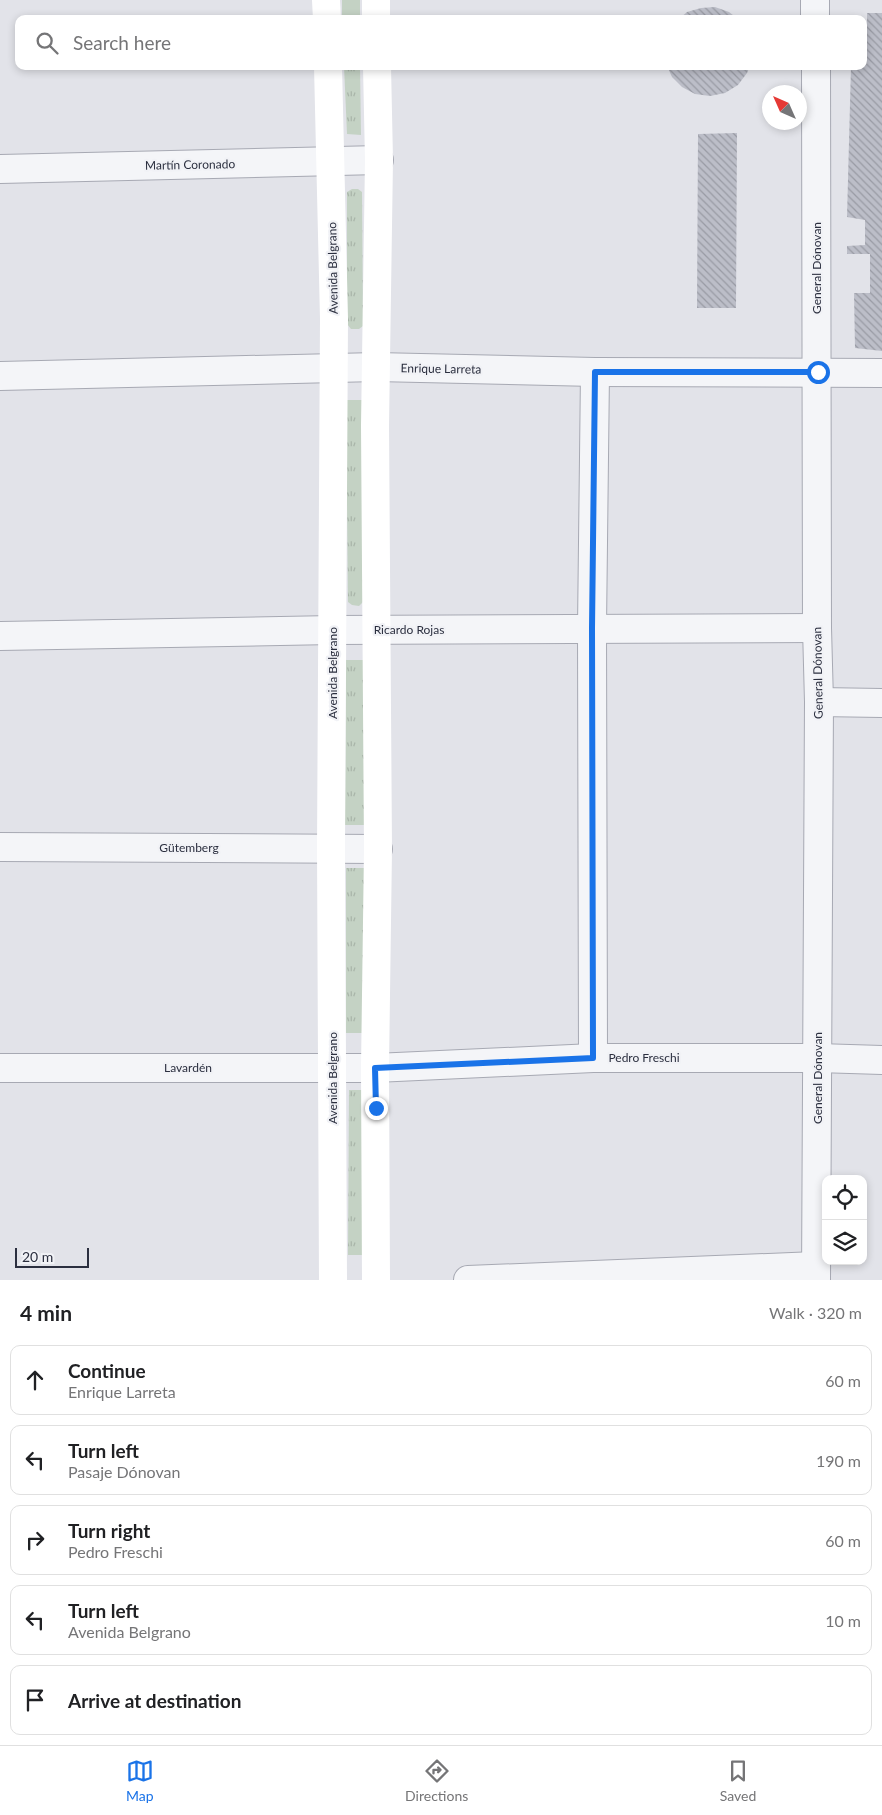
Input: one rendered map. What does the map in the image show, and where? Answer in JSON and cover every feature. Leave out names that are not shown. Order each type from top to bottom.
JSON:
[{"type":"main road","points":[[326,0],[327,15]]},
{"type":"main road","points":[[376,0],[376,15]]},
{"type":"main road","name":"Avenida Belgrano","points":[[328,70],[333,368],[331,848],[333,1280]]},
{"type":"main road","points":[[376,1280],[375,1068],[378,849],[376,367],[379,160],[377,70]]},
{"type":"street","points":[[815,0],[815,15]]},
{"type":"street","name":"General Dónovan","points":[[816,70],[817,628],[819,702],[816,1273]]},
{"type":"street","name":"Martín Coronado","points":[[0,169],[379,160]]},
{"type":"street","name":"Enrique Larreta","points":[[0,376],[376,367],[595,372],[882,373]]},
{"type":"street","points":[[593,1058],[592,628],[595,372]]},
{"type":"street","name":"Ricardo Rojas","points":[[0,636],[333,630],[817,628]]},
{"type":"street","points":[[819,702],[882,702]]},
{"type":"street","name":"Gütemberg","points":[[0,847],[378,849]]},
{"type":"street","name":"Pedro Freschi","points":[[375,1068],[593,1058],[818,1058],[882,1060]]},
{"type":"street","name":"Lavardén","points":[[0,1068],[375,1068]]},
{"type":"street","points":[[468,1280],[816,1273]]},
{"type":"green space","points":[[342,0],[360,0],[360,15],[342,15]]},
{"type":"green space","points":[[344,70],[360,70],[361,135],[347,134]]},
{"type":"green space","points":[[352,189],[358,189],[362,192],[363,326],[359,329],[351,329],[347,324],[347,192]]},
{"type":"green space","points":[[346,400],[364,400],[363,602],[359,606],[348,602]]},
{"type":"green space","points":[[346,660],[364,660],[364,825],[345,825]]},
{"type":"green space","points":[[346,868],[364,868],[364,1033],[346,1033]]},
{"type":"green space","points":[[349,1090],[367,1090],[366,1255],[348,1255]]},
{"type":"building","points":[[715,7],[733,15],[684,15],[687,12]]},
{"type":"building","points":[[867,13],[882,13],[882,351],[855,348],[854,293],[870,293],[870,254],[847,254],[847,246],[865,245],[865,220],[847,217],[851,70],[867,70]]},
{"type":"building","points":[[669,70],[748,70],[738,85],[725,93],[710,96],[695,94],[682,87],[672,77]]},
{"type":"building","points":[[737,133],[736,308],[697,308],[698,134]]},
{"type":"route","points":[[376,1108],[375,1068],[593,1058],[592,628],[595,372],[818,372]]}]
